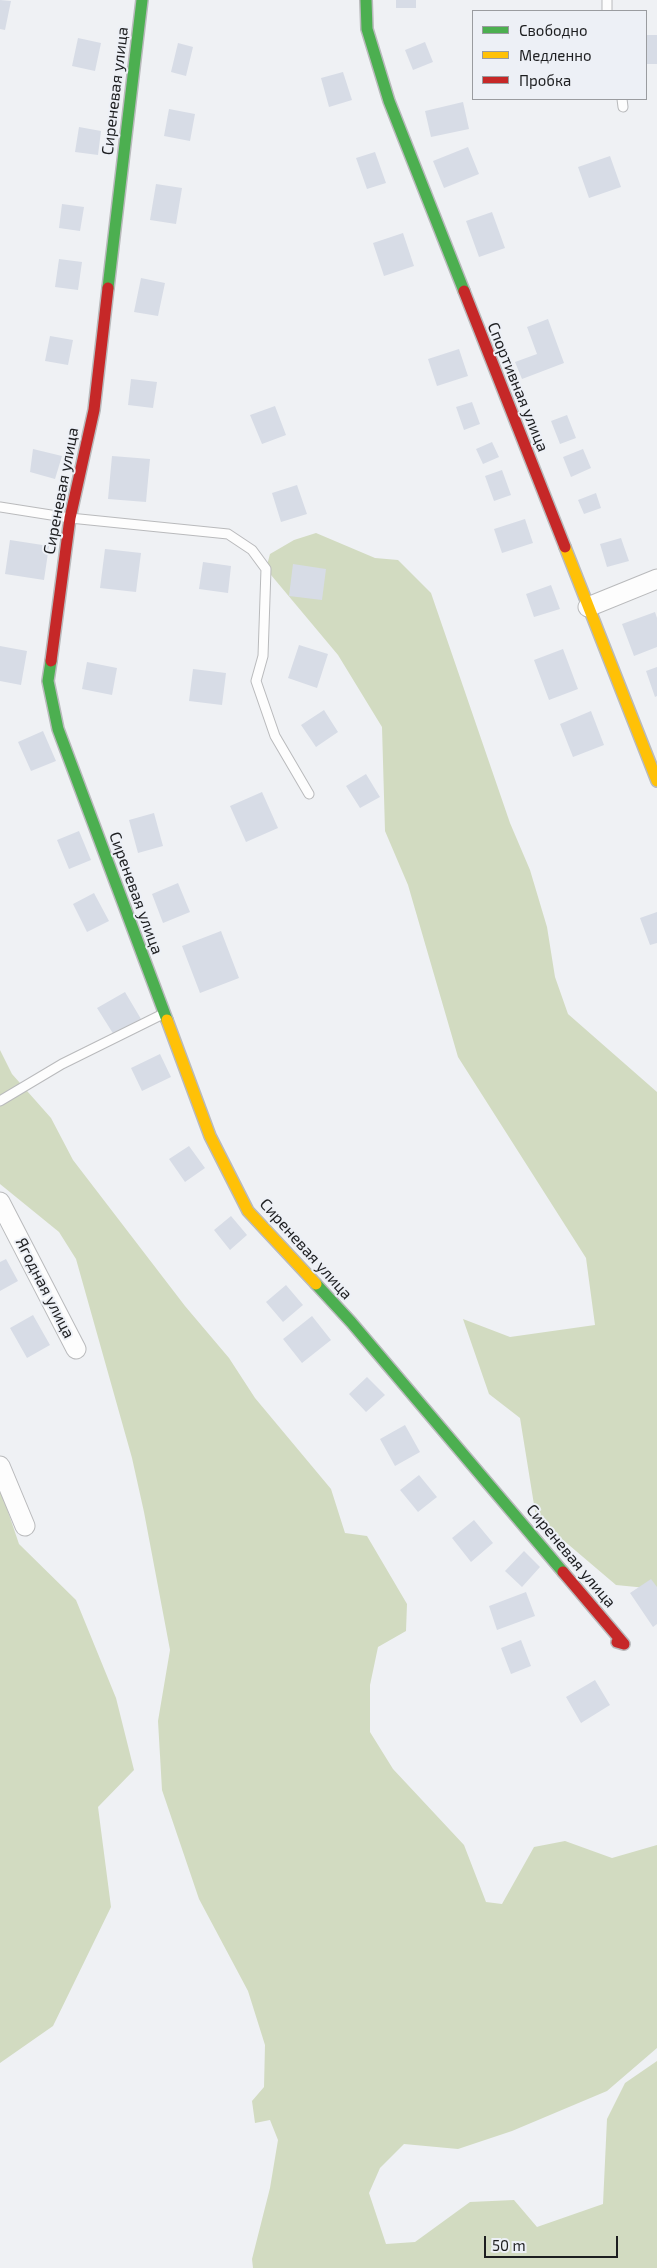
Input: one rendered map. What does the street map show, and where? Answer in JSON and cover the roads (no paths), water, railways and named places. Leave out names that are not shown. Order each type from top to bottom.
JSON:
[{"type":"street","name":"Сиреневая улица","points":[[142,0],[94,410],[70,518],[48,681],[58,729],[210,1136],[248,1211],[351,1322],[624,1644],[617,1642]]},
{"type":"street","name":"Спортивная улица","points":[[366,0],[367,29],[389,100],[657,781]]},
{"type":"street","points":[[588,607],[657,579]]},
{"type":"street","name":"Ягодная улица","points":[[0,1202],[76,1349]]},
{"type":"street","points":[[0,1466],[25,1526]]},
{"type":"lane","points":[[0,507],[70,518],[228,534],[252,550],[266,569],[263,656],[256,681],[275,736],[309,794]]},
{"type":"lane","points":[[0,1101],[62,1064],[163,1014]]}]
